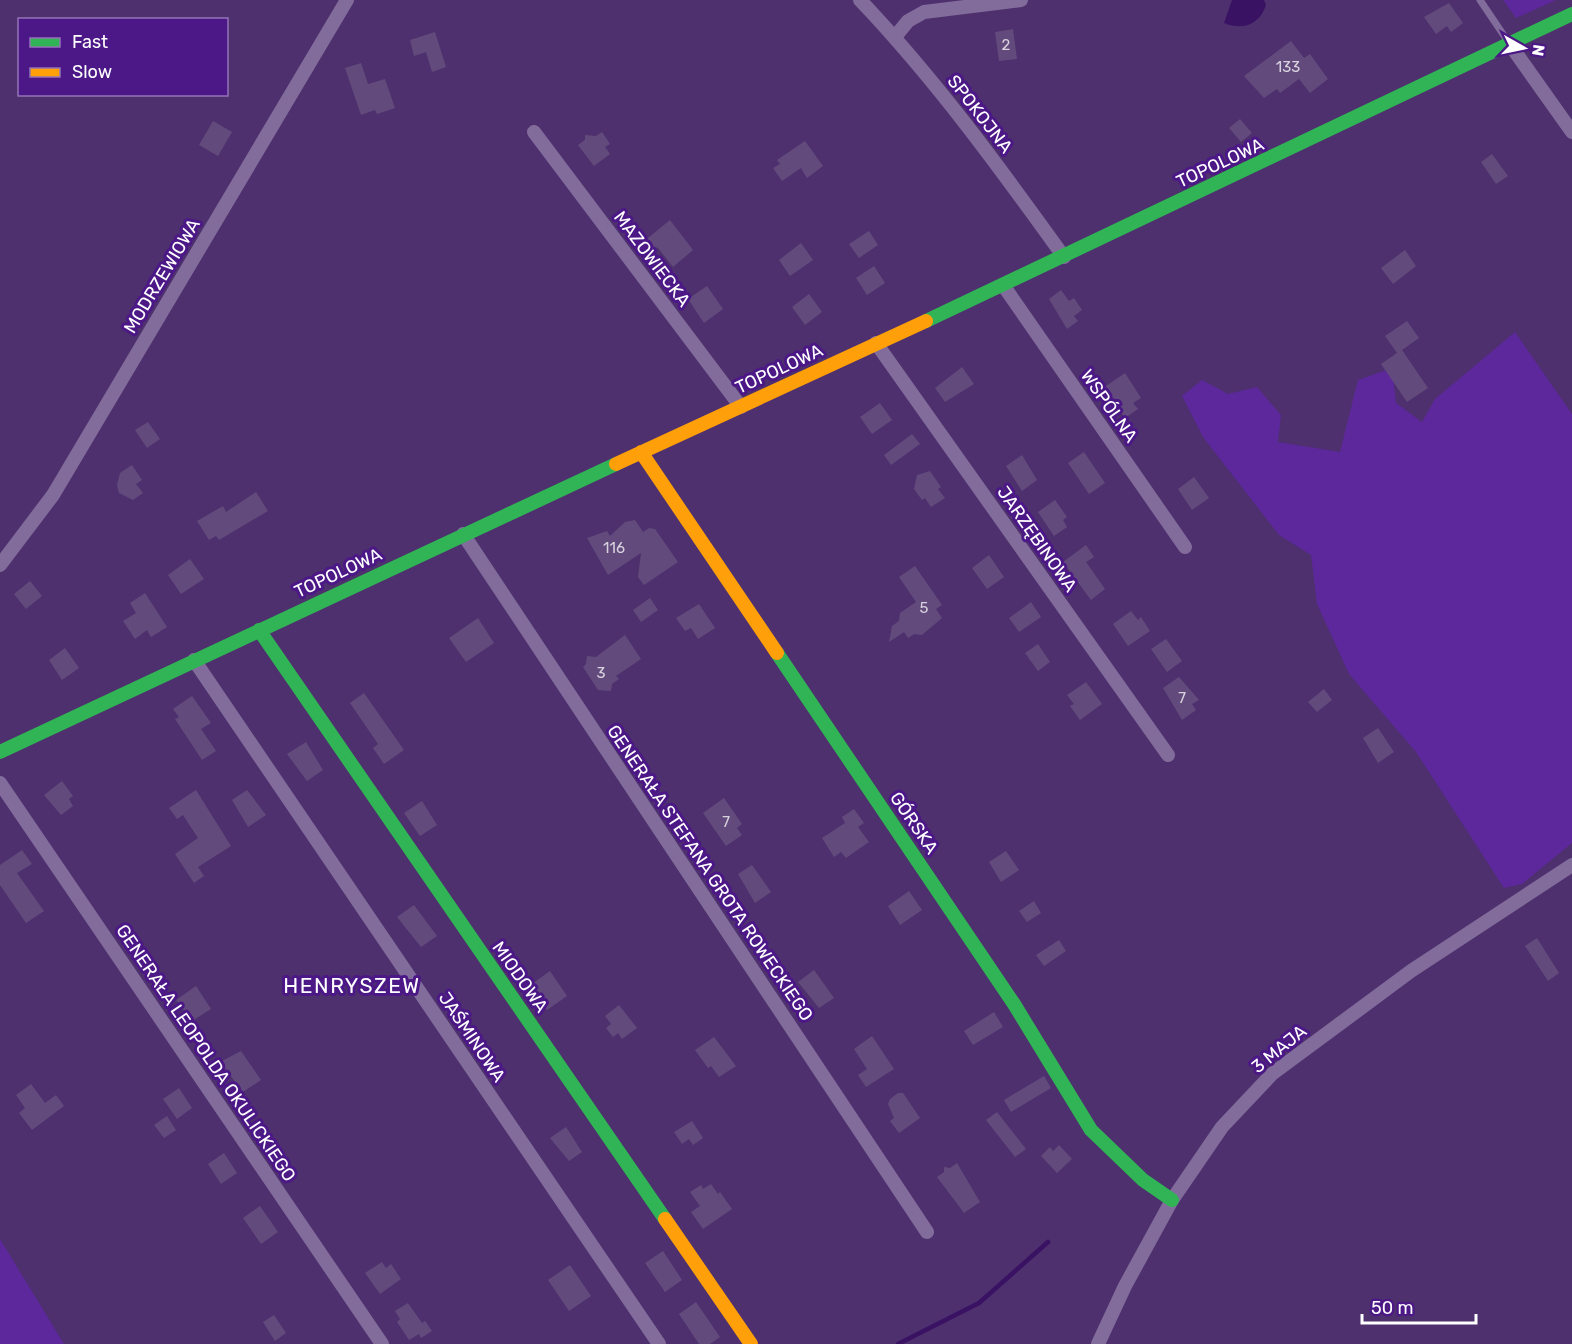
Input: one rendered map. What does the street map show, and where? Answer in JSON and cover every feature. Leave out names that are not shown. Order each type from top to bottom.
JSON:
[{"type":"street","name":"MODRZEWIOWA","points":[[0,565],[53,495],[347,0]]},
{"type":"street","name":"SPOKOJNA","points":[[860,0],[895,37],[992,157],[1064,257]]},
{"type":"street","points":[[895,37],[908,21],[924,12],[1022,0]]},
{"type":"street","name":"TOPOLOWA","points":[[0,752],[463,534],[1064,257],[1511,46],[1572,14]]},
{"type":"street","points":[[1511,46],[1572,132]]},
{"type":"street","name":"MAZOWIECKA","points":[[534,132],[741,407]]},
{"type":"street","name":"WSPÓLNA","points":[[1003,285],[1185,547]]},
{"type":"street","name":"JARZĘBINOWA","points":[[876,343],[1168,755]]},
{"type":"street","name":"GÓRSKA","points":[[640,452],[1014,1005],[1091,1130],[1143,1180],[1172,1200]]},
{"type":"street","name":"GENERAŁA STEFANA GROTA ROWECKIEGO","points":[[463,534],[927,1232]]},
{"type":"street","name":"MIODOWA","points":[[259,630],[751,1344]]},
{"type":"street","name":"JAŚMINOWA","points":[[194,660],[659,1344]]},
{"type":"street","name":"GENERAŁA LEOPOLDA OKULICKIEGO","points":[[0,783],[382,1344]]},
{"type":"street","name":"3 MAJA","points":[[1098,1344],[1125,1286],[1172,1200],[1222,1127],[1272,1074],[1411,970],[1572,865]]},
{"type":"lane","points":[[1480,0],[1511,46]]},
{"type":"shaded area","points":[[1232,0],[1264,0],[1266,5],[1260,17],[1250,24],[1231,25],[1224,23]]},
{"type":"shaded area","points":[[1503,0],[1556,0],[1516,18]]},
{"type":"shaded area","points":[[1515,332],[1572,414],[1572,843],[1522,884],[1504,888],[1416,752],[1349,674],[1317,604],[1311,555],[1279,535],[1203,437],[1182,396],[1202,380],[1228,394],[1257,387],[1281,415],[1278,442],[1340,452],[1358,380],[1392,368],[1396,403],[1422,422],[1435,399]]},
{"type":"shaded area","points":[[0,1239],[64,1344],[0,1344]]},
{"type":"building","points":[[1449,3],[1463,23],[1451,32],[1447,26],[1436,34],[1424,17]]},
{"type":"building","points":[[1013,29],[1017,59],[999,61],[995,32]]},
{"type":"building","points":[[435,32],[446,67],[432,72],[426,52],[414,56],[410,40]]},
{"type":"building","points":[[1291,41],[1304,58],[1310,54],[1328,79],[1310,93],[1299,79],[1280,93],[1277,89],[1264,98],[1244,76]]},
{"type":"building","points":[[361,63],[368,84],[385,79],[395,108],[377,114],[375,110],[361,115],[345,68]]},
{"type":"building","points":[[1240,119],[1252,133],[1241,142],[1229,128]]},
{"type":"building","points":[[213,121],[232,132],[218,156],[199,145]]},
{"type":"building","points":[[602,132],[610,144],[605,147],[610,154],[594,166],[578,145],[585,140],[585,135],[596,136]]},
{"type":"building","points":[[805,141],[823,166],[807,178],[801,168],[782,181],[773,168],[780,164],[777,160]]},
{"type":"building","points":[[1492,154],[1508,176],[1496,184],[1481,162]]},
{"type":"building","points":[[670,220],[693,250],[673,267],[658,248],[642,243]]},
{"type":"building","points":[[869,231],[878,245],[859,258],[849,244]]},
{"type":"building","points":[[801,243],[813,260],[790,276],[779,260]]},
{"type":"building","points":[[1405,250],[1416,266],[1393,284],[1381,268]]},
{"type":"building","points":[[874,266],[885,283],[867,295],[856,278]]},
{"type":"building","points":[[707,286],[723,309],[704,323],[688,299]]},
{"type":"building","points":[[1061,290],[1069,301],[1074,298],[1082,310],[1074,316],[1078,321],[1067,329],[1049,299]]},
{"type":"building","points":[[809,294],[822,312],[805,325],[792,307]]},
{"type":"building","points":[[1407,321],[1419,338],[1402,350],[1428,388],[1407,402],[1381,364],[1397,353],[1385,336]]},
{"type":"building","points":[[962,367],[974,384],[945,402],[935,388]]},
{"type":"building","points":[[1125,373],[1141,398],[1133,403],[1138,409],[1125,418],[1103,388]]},
{"type":"building","points":[[880,403],[892,420],[872,434],[860,417]]},
{"type":"building","points":[[148,422],[160,439],[147,448],[135,430]]},
{"type":"building","points":[[912,434],[920,444],[891,465],[884,455]]},
{"type":"building","points":[[1084,452],[1105,483],[1089,494],[1068,463]]},
{"type":"building","points":[[1022,455],[1037,480],[1022,491],[1006,466]]},
{"type":"building","points":[[132,465],[142,480],[136,484],[143,493],[133,500],[119,493],[117,485],[120,473]]},
{"type":"building","points":[[930,471],[941,487],[938,489],[945,498],[931,507],[925,498],[922,500],[914,489],[917,475]]},
{"type":"building","points":[[1194,477],[1209,498],[1192,510],[1178,489]]},
{"type":"building","points":[[256,492],[268,511],[219,540],[216,536],[209,540],[197,521],[223,506],[226,512]]},
{"type":"building","points":[[1055,500],[1067,517],[1063,520],[1067,527],[1054,536],[1038,512]]},
{"type":"building","points":[[635,520],[643,532],[649,528],[655,529],[678,562],[644,585],[638,577],[641,553],[608,575],[587,538],[607,531],[610,536],[625,522]]},
{"type":"building","points":[[1086,545],[1094,557],[1086,562],[1105,589],[1091,600],[1063,562]]},
{"type":"building","points":[[989,555],[1004,577],[987,589],[972,568]]},
{"type":"building","points":[[190,559],[204,579],[181,594],[168,575]]},
{"type":"building","points":[[915,566],[942,605],[936,609],[942,618],[922,635],[914,634],[908,638],[904,632],[889,642],[892,626],[899,621],[900,613],[916,602],[899,577]]},
{"type":"building","points":[[30,581],[42,596],[26,609],[14,594]]},
{"type":"building","points":[[145,593],[167,627],[151,637],[147,630],[135,639],[123,621],[136,613],[130,603]]},
{"type":"building","points":[[650,598],[658,610],[641,622],[633,610]]},
{"type":"building","points":[[1031,602],[1041,617],[1019,632],[1009,618]]},
{"type":"building","points":[[699,604],[715,628],[698,639],[691,628],[685,631],[676,618]]},
{"type":"building","points":[[1131,611],[1138,620],[1141,617],[1150,631],[1128,646],[1113,624]]},
{"type":"building","points":[[478,618],[494,643],[466,662],[449,638]]},
{"type":"building","points":[[625,635],[641,659],[616,676],[619,679],[612,684],[611,691],[598,690],[583,667],[587,656],[596,657]]},
{"type":"building","points":[[1166,639],[1182,661],[1167,672],[1151,649]]},
{"type":"building","points":[[1038,644],[1050,662],[1038,671],[1025,653]]},
{"type":"building","points":[[65,648],[79,668],[62,680],[49,660]]},
{"type":"building","points":[[1179,677],[1199,700],[1192,704],[1196,710],[1182,720],[1163,688]]},
{"type":"building","points":[[1086,682],[1102,704],[1080,720],[1070,706],[1074,704],[1067,695]]},
{"type":"building","points":[[1324,689],[1332,700],[1317,712],[1308,702]]},
{"type":"building","points":[[364,693],[404,750],[384,764],[373,748],[378,744],[350,703]]},
{"type":"building","points":[[192,696],[211,723],[201,729],[216,751],[202,760],[175,719],[179,717],[173,709]]},
{"type":"building","points":[[1378,728],[1394,752],[1378,763],[1363,738]]},
{"type":"building","points":[[306,742],[323,770],[307,781],[287,754]]},
{"type":"building","points":[[62,781],[73,796],[69,799],[73,806],[61,815],[44,795]]},
{"type":"building","points":[[196,790],[231,846],[198,867],[204,876],[194,883],[175,854],[198,838],[183,815],[177,819],[169,808]]},
{"type":"building","points":[[247,790],[266,815],[248,827],[232,800]]},
{"type":"building","points":[[724,798],[742,824],[737,828],[742,835],[726,846],[703,813]]},
{"type":"building","points":[[422,801],[437,825],[420,836],[404,813]]},
{"type":"building","points":[[854,809],[864,823],[858,827],[869,842],[846,858],[841,852],[834,857],[822,838],[845,823],[842,817]]},
{"type":"building","points":[[22,850],[32,864],[17,873],[44,911],[26,923],[0,885],[0,865]]},
{"type":"building","points":[[1006,851],[1019,870],[1001,882],[989,862]]},
{"type":"building","points":[[752,865],[771,892],[755,903],[738,874]]},
{"type":"building","points":[[909,891],[922,910],[900,925],[888,906]]},
{"type":"building","points":[[1034,901],[1041,913],[1027,922],[1019,911]]},
{"type":"building","points":[[414,905],[437,936],[421,947],[397,917]]},
{"type":"building","points":[[1537,938],[1559,973],[1548,981],[1525,946]]},
{"type":"building","points":[[1059,940],[1066,951],[1044,966],[1036,955]]},
{"type":"building","points":[[814,970],[834,998],[819,1008],[798,982]]},
{"type":"building","points":[[550,971],[567,996],[547,1010],[529,986]]},
{"type":"building","points":[[196,986],[211,1009],[192,1021],[176,1000]]},
{"type":"building","points":[[619,1005],[637,1028],[622,1039],[618,1033],[613,1037],[606,1028],[611,1024],[605,1016]]},
{"type":"building","points":[[994,1012],[1003,1027],[973,1045],[964,1031]]},
{"type":"building","points":[[872,1036],[894,1069],[866,1087],[858,1075],[867,1069],[854,1049]]},
{"type":"building","points":[[714,1037],[736,1066],[719,1077],[711,1066],[708,1068],[695,1050]]},
{"type":"building","points":[[241,1051],[261,1080],[243,1092],[220,1062]]},
{"type":"building","points":[[1044,1076],[1051,1088],[1011,1112],[1004,1100]]},
{"type":"building","points":[[31,1084],[45,1103],[56,1095],[64,1106],[32,1130],[19,1113],[25,1108],[16,1095]]},
{"type":"building","points":[[179,1088],[192,1108],[177,1119],[163,1099]]},
{"type":"building","points":[[898,1093],[903,1093],[920,1118],[899,1133],[890,1121],[894,1118],[888,1104],[890,1099]]},
{"type":"building","points":[[997,1112],[1026,1149],[1015,1157],[986,1120]]},
{"type":"building","points":[[167,1116],[176,1130],[164,1138],[154,1125]]},
{"type":"building","points":[[692,1121],[703,1138],[693,1145],[689,1139],[682,1144],[674,1132]]},
{"type":"building","points":[[566,1127],[582,1152],[569,1161],[550,1138]]},
{"type":"building","points":[[1059,1145],[1072,1159],[1057,1173],[1041,1156],[1050,1147],[1053,1151]]},
{"type":"building","points":[[224,1153],[237,1173],[221,1184],[208,1164]]},
{"type":"building","points":[[957,1163],[980,1202],[964,1213],[937,1177],[944,1172],[944,1167],[950,1168]]},
{"type":"building","points":[[711,1184],[732,1209],[703,1229],[691,1212],[700,1206],[690,1192],[701,1185],[703,1189]]},
{"type":"building","points":[[260,1206],[278,1232],[261,1244],[243,1218]]},
{"type":"building","points":[[663,1251],[682,1280],[665,1292],[645,1263]]},
{"type":"building","points":[[382,1262],[386,1268],[391,1264],[401,1279],[380,1294],[365,1273]]},
{"type":"building","points":[[570,1265],[591,1296],[569,1311],[548,1280]]},
{"type":"building","points":[[696,1302],[720,1337],[710,1344],[699,1344],[679,1314]]},
{"type":"building","points":[[408,1303],[422,1323],[425,1321],[432,1331],[421,1338],[419,1334],[409,1340],[397,1322],[400,1319],[395,1311]]},
{"type":"building","points":[[274,1315],[286,1333],[275,1341],[263,1322]]},
{"type":"waterway","points":[[898,1344],[979,1303],[1048,1242]]},
{"type":"traffic: fast","points":[[926,321],[1572,14]]},
{"type":"traffic: fast","points":[[0,752],[616,464]]},
{"type":"traffic: fast","points":[[259,630],[665,1219]]},
{"type":"traffic: fast","points":[[777,653],[1014,1004],[1091,1130],[1143,1180],[1172,1200]]},
{"type":"traffic: slow","points":[[616,464],[926,321]]},
{"type":"traffic: slow","points":[[641,452],[777,653]]},
{"type":"traffic: slow","points":[[665,1219],[751,1344]]},
{"type":"district","name":"HENRYSZEW","points":[[352,986]]}]
